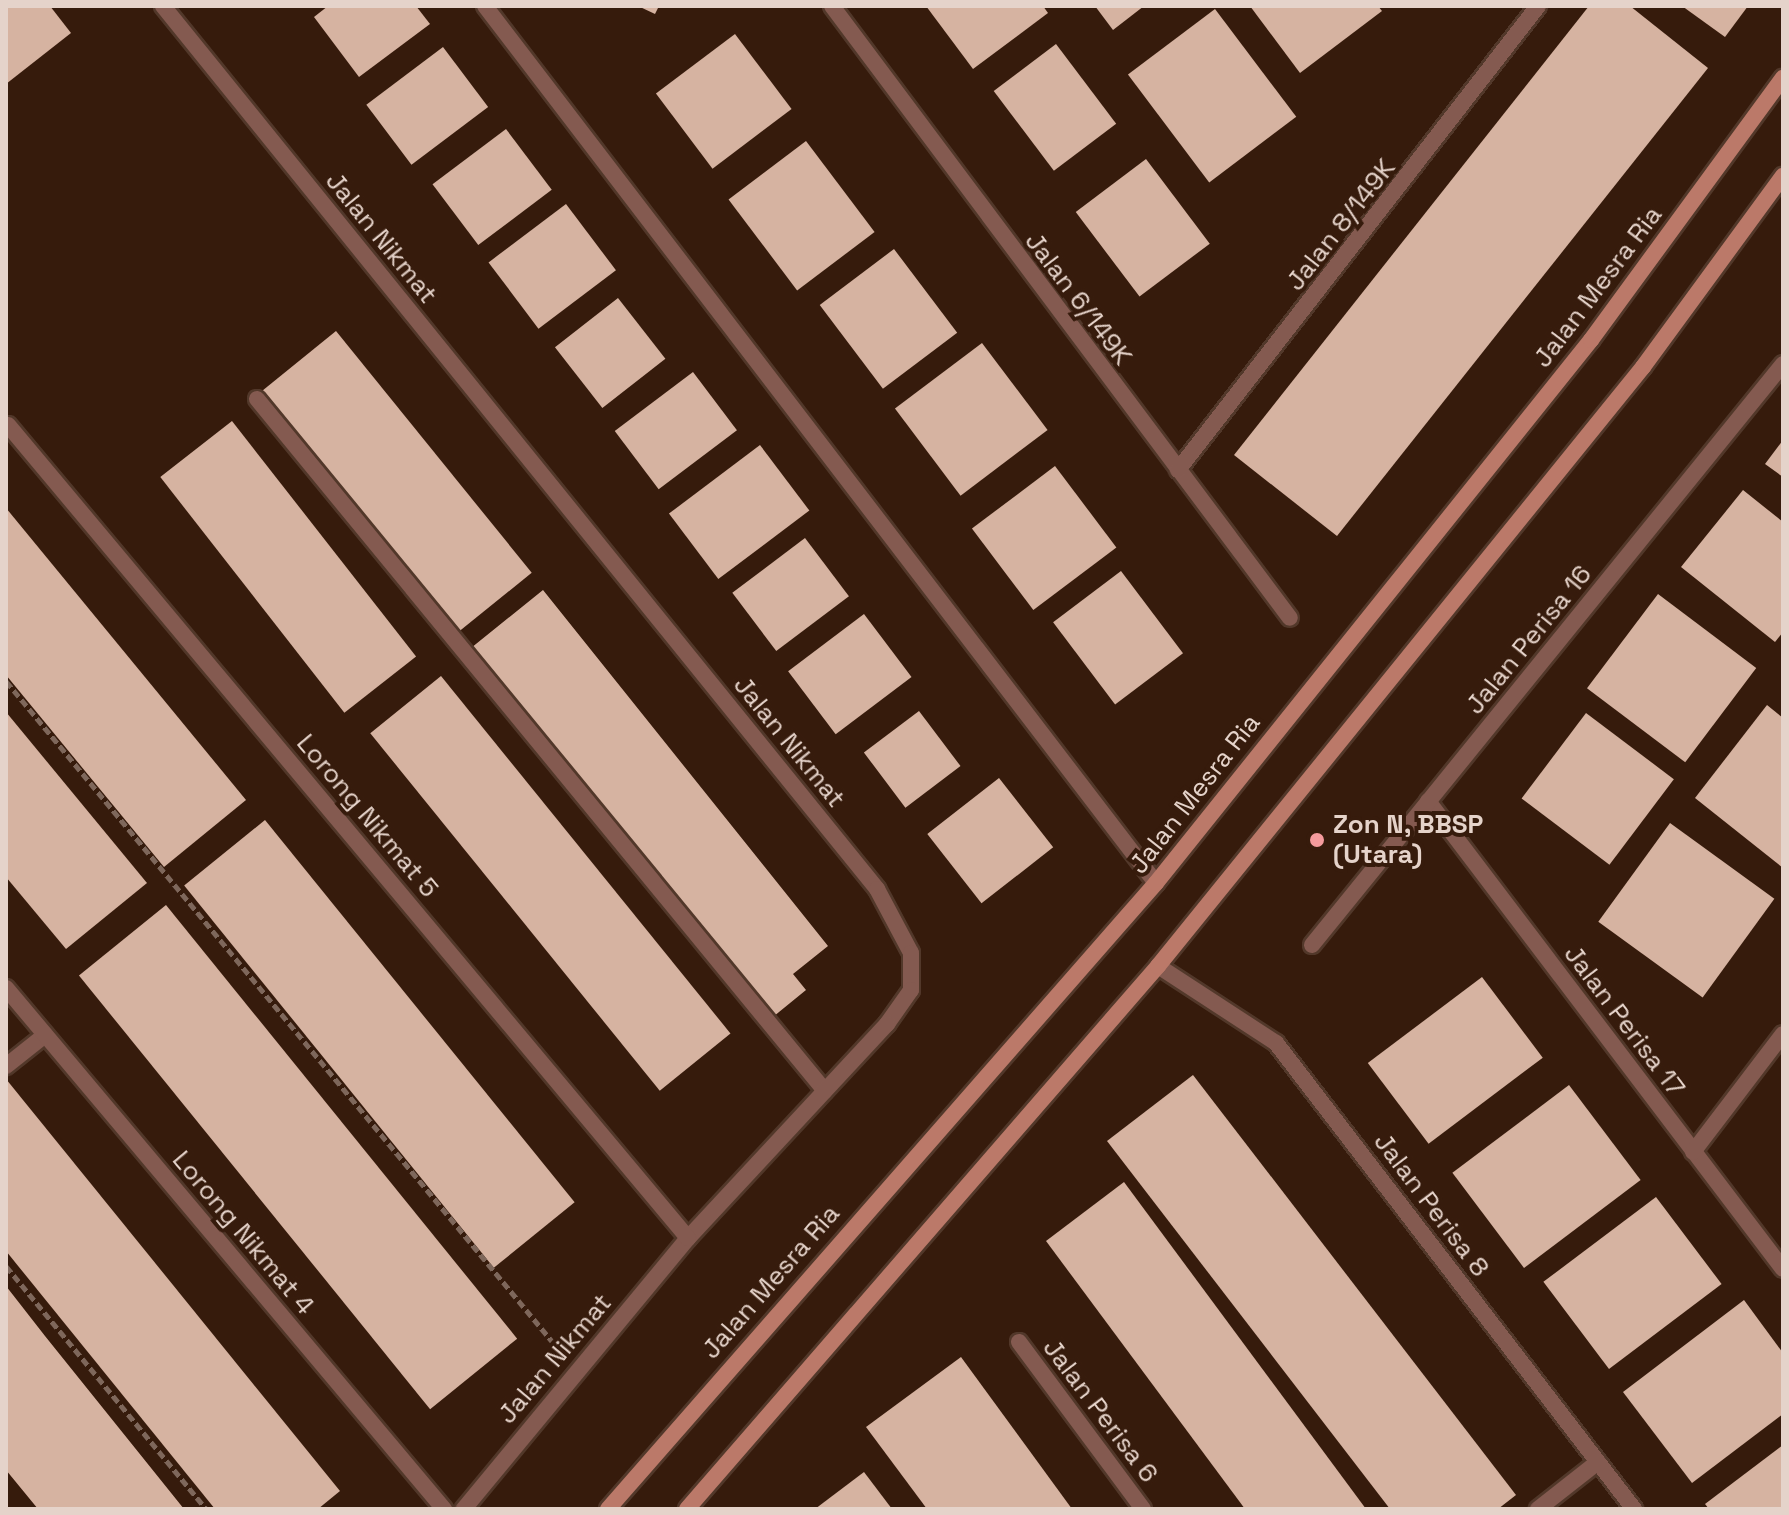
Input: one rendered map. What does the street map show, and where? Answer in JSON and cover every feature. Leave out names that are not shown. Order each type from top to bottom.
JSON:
[{"type":"main road","name":"Jalan Mesra Ria","points":[[608,1509],[1156,883],[1591,340],[1783,78]]},
{"type":"main road","points":[[687,1509],[1158,966],[1643,367],[1783,176]]},
{"type":"street","name":"Jalan Nikmat","points":[[163,6],[899,919],[911,953],[911,990],[825,1091],[688,1238],[464,1509]]},
{"type":"street","points":[[485,6],[1156,883]]},
{"type":"street","name":"Jalan 6/149K","points":[[832,6],[1290,618]]},
{"type":"street","name":"Jalan 8/149K","points":[[1178,470],[1538,6]]},
{"type":"street","name":"Jalan Perisa 16","points":[[1312,945],[1783,364]]},
{"type":"street","points":[[257,399],[825,1091]]},
{"type":"street","name":"Lorong Nikmat 5","points":[[8,425],[688,1238]]},
{"type":"street","name":"Jalan Perisa 17","points":[[1428,801],[1783,1269]]},
{"type":"street","name":"Jalan Perisa 8","points":[[1158,966],[1276,1043],[1634,1509]]},
{"type":"street","name":"Lorong Nikmat 4","points":[[6,988],[444,1509]]},
{"type":"street","points":[[1693,1152],[1783,1034]]},
{"type":"street","points":[[6,1066],[45,1035]]},
{"type":"street","name":"Jalan Perisa 6","points":[[1019,1342],[1143,1509]]},
{"type":"street","points":[[1538,1509],[1598,1462]]},
{"type":"path","points":[[6,681],[551,1340]]},
{"type":"path","points":[[6,1266],[206,1509]]},
{"type":"building","points":[[6,6],[50,6],[71,33],[6,84]]},
{"type":"building","points":[[328,6],[416,6],[430,24],[359,77],[314,17]]},
{"type":"building","points":[[638,6],[659,6],[655,14]]},
{"type":"building","points":[[926,6],[1043,6],[1048,13],[973,69]]},
{"type":"building","points":[[1095,6],[1144,6],[1113,30]]},
{"type":"building","points":[[1250,6],[1378,6],[1382,11],[1300,73]]},
{"type":"building","points":[[1589,6],[1630,6],[1708,68],[1337,536],[1234,455]]},
{"type":"building","points":[[1682,6],[1748,6],[1725,37]]},
{"type":"building","points":[[1215,9],[1296,117],[1209,182],[1128,75]]},
{"type":"building","points":[[735,34],[792,109],[713,169],[656,94]]},
{"type":"building","points":[[1056,44],[1116,124],[1054,171],[994,91]]},
{"type":"building","points":[[443,47],[488,107],[411,165],[366,105]]},
{"type":"building","points":[[506,129],[552,190],[478,245],[433,184]]},
{"type":"building","points":[[806,141],[875,232],[797,290],[729,199]]},
{"type":"building","points":[[1146,159],[1210,244],[1140,297],[1076,212]]},
{"type":"building","points":[[566,204],[616,270],[538,329],[489,262]]},
{"type":"building","points":[[894,249],[957,333],[883,389],[820,305]]},
{"type":"building","points":[[618,298],[665,359],[602,408],[555,347]]},
{"type":"building","points":[[336,331],[532,573],[456,634],[260,393]]},
{"type":"building","points":[[982,343],[1048,430],[961,496],[895,409]]},
{"type":"building","points":[[693,372],[737,430],[659,489],[615,431]]},
{"type":"building","points":[[232,421],[416,657],[344,713],[160,477]]},
{"type":"building","points":[[1783,440],[1783,477],[1765,464]]},
{"type":"building","points":[[760,445],[809,510],[718,579],[669,514]]},
{"type":"building","points":[[1055,466],[1116,547],[1033,610],[972,529]]},
{"type":"building","points":[[1743,490],[1783,522],[1783,632],[1775,642],[1681,567]]},
{"type":"building","points":[[6,508],[246,800],[164,867],[6,675]]},
{"type":"building","points":[[805,538],[849,596],[776,651],[732,593]]},
{"type":"building","points":[[1121,571],[1183,653],[1115,704],[1053,622]]},
{"type":"building","points":[[543,590],[828,946],[793,974],[806,990],[768,1021],[471,648]]},
{"type":"building","points":[[1658,594],[1756,668],[1685,762],[1587,688]]},
{"type":"building","points":[[864,614],[912,677],[836,734],[788,671]]},
{"type":"building","points":[[441,676],[730,1033],[660,1091],[370,733]]},
{"type":"building","points":[[1767,705],[1783,718],[1783,868],[1695,798]]},
{"type":"building","points":[[919,711],[961,766],[905,808],[864,753]]},
{"type":"building","points":[[6,712],[147,883],[66,949],[6,877]]},
{"type":"building","points":[[1586,713],[1674,779],[1609,865],[1522,798]]},
{"type":"building","points":[[999,778],[1053,847],[981,903],[927,834]]},
{"type":"building","points":[[265,820],[575,1202],[494,1268],[184,885]]},
{"type":"building","points":[[1670,823],[1774,899],[1703,998],[1598,922]]},
{"type":"building","points":[[166,905],[517,1339],[430,1409],[79,975]]},
{"type":"building","points":[[1482,977],[1543,1058],[1429,1144],[1368,1063]]},
{"type":"building","points":[[1193,1075],[1516,1495],[1498,1509],[1390,1509],[1107,1141]]},
{"type":"building","points":[[6,1079],[340,1491],[318,1509],[215,1509],[6,1251]]},
{"type":"building","points":[[1569,1085],[1641,1180],[1524,1268],[1452,1173]]},
{"type":"building","points":[[1124,1182],[1366,1509],[1245,1509],[1046,1241]]},
{"type":"building","points":[[1656,1197],[1722,1284],[1609,1369],[1543,1282]]},
{"type":"building","points":[[6,1286],[184,1509],[38,1509],[6,1470]]},
{"type":"building","points":[[1744,1300],[1783,1353],[1783,1414],[1692,1483],[1623,1392]]},
{"type":"building","points":[[961,1357],[1072,1509],[927,1509],[866,1427]]},
{"type":"building","points":[[1783,1445],[1783,1509],[1709,1509],[1705,1504]]},
{"type":"building","points":[[864,1472],[892,1509],[815,1509]]},
{"type":"place","name":"Zon N, BBSP (Utara)","points":[[1317,840]]}]
